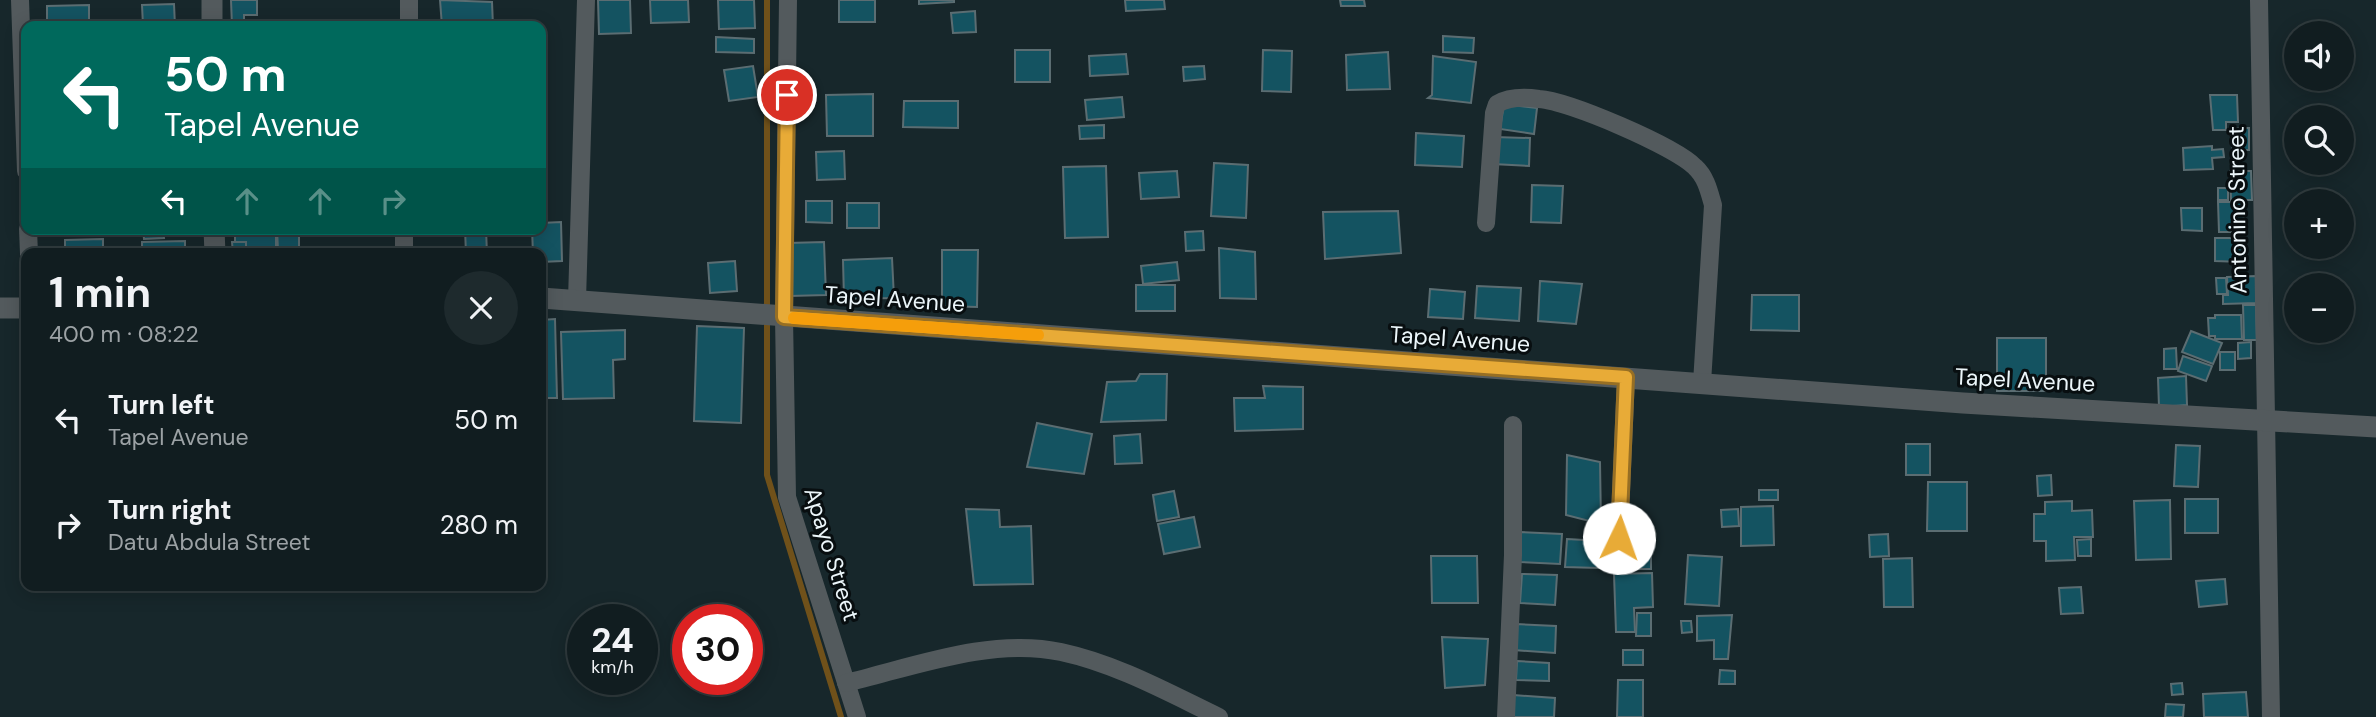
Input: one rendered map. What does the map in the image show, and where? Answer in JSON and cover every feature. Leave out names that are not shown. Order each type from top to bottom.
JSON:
[{"type":"street","points":[[20,0],[21,28]]},
{"type":"street","points":[[212,0],[212,21]]},
{"type":"street","points":[[409,0],[409,21]]},
{"type":"street","points":[[577,300],[586,0]]},
{"type":"street","name":"Apayo Street","points":[[789,0],[784,317],[787,497],[857,717]]},
{"type":"street","name":"Antonino Street","points":[[2259,0],[2272,717]]},
{"type":"street","points":[[1486,223],[1494,113],[1497,104],[1504,100],[1540,99],[1567,105],[1680,155],[1697,168],[1707,185],[1713,205],[1702,383]]},
{"type":"street","name":"Tapel Avenue","points":[[546,298],[1963,403],[2376,427]]},
{"type":"street","points":[[0,308],[21,307]]},
{"type":"street","points":[[1619,538],[1626,377]]},
{"type":"street","points":[[1506,717],[1513,555],[1513,425]]},
{"type":"street","points":[[846,683],[999,649],[1060,652],[1097,663],[1220,717]]},
{"type":"building","points":[[231,0],[257,0],[257,15],[244,15],[244,21],[232,21]]},
{"type":"building","points":[[440,0],[492,2],[493,21],[442,21]]},
{"type":"building","points":[[598,0],[630,0],[631,33],[599,34]]},
{"type":"building","points":[[650,0],[688,0],[689,22],[651,23]]},
{"type":"building","points":[[718,0],[754,0],[755,28],[719,29]]},
{"type":"building","points":[[839,0],[875,0],[875,22],[839,22]]},
{"type":"building","points":[[919,0],[954,0],[954,2],[919,4]]},
{"type":"building","points":[[1125,0],[1164,0],[1165,9],[1126,11]]},
{"type":"building","points":[[1340,0],[1364,0],[1365,6],[1341,6]]},
{"type":"building","points":[[174,4],[175,21],[143,21],[142,5]]},
{"type":"building","points":[[89,5],[89,21],[47,21],[47,6]]},
{"type":"building","points":[[975,11],[976,32],[953,33],[951,13]]},
{"type":"building","points":[[1443,36],[1474,38],[1473,53],[1443,52]]},
{"type":"building","points":[[716,37],[754,39],[754,53],[716,52]]},
{"type":"building","points":[[1015,50],[1050,50],[1050,82],[1015,82]]},
{"type":"building","points":[[1263,50],[1292,51],[1291,92],[1262,91]]},
{"type":"building","points":[[1388,52],[1390,89],[1347,90],[1346,55]]},
{"type":"building","points":[[1126,54],[1128,74],[1090,76],[1089,56]]},
{"type":"building","points":[[1433,56],[1476,62],[1471,103],[1428,98],[1432,95]]},
{"type":"building","points":[[753,66],[758,97],[729,101],[724,70]]},
{"type":"building","points":[[1204,66],[1205,79],[1184,81],[1183,67]]},
{"type":"building","points":[[873,94],[873,136],[827,136],[826,95]]},
{"type":"building","points":[[2210,95],[2237,95],[2238,122],[2226,122],[2226,130],[2213,130]]},
{"type":"building","points":[[1122,97],[1124,117],[1087,120],[1085,100]]},
{"type":"building","points":[[904,101],[958,101],[958,128],[903,127]]},
{"type":"building","points":[[1504,104],[1537,108],[1534,134],[1500,129]]},
{"type":"building","points":[[1104,125],[1104,138],[1080,139],[1079,126]]},
{"type":"building","points":[[2231,128],[2249,128],[2249,150],[2243,150],[2243,158],[2233,158]]},
{"type":"building","points":[[1416,133],[1464,136],[1462,167],[1415,165]]},
{"type":"building","points":[[1494,137],[1530,138],[1529,166],[1493,164]]},
{"type":"building","points":[[2212,146],[2212,150],[2223,149],[2224,157],[2212,158],[2213,169],[2184,170],[2183,148]]},
{"type":"building","points":[[844,151],[845,179],[817,180],[816,152]]},
{"type":"building","points":[[1214,163],[1248,165],[1246,218],[1211,216]]},
{"type":"building","points":[[1106,166],[1108,237],[1065,238],[1063,167]]},
{"type":"building","points":[[1177,171],[1179,197],[1141,199],[1139,173]]},
{"type":"building","points":[[2230,171],[2251,171],[2252,200],[2231,200]]},
{"type":"building","points":[[1532,185],[1563,186],[1561,223],[1531,222]]},
{"type":"building","points":[[2218,188],[2228,188],[2228,200],[2218,200]]},
{"type":"building","points":[[806,201],[832,201],[832,223],[806,222]]},
{"type":"building","points":[[2218,202],[2243,202],[2244,232],[2219,232]]},
{"type":"building","points":[[847,203],[879,203],[879,228],[847,228]]},
{"type":"building","points":[[2181,208],[2202,208],[2202,231],[2182,230]]},
{"type":"building","points":[[1398,211],[1401,253],[1325,259],[1323,212]]},
{"type":"building","points":[[561,222],[562,261],[546,262],[546,248],[533,248],[532,235],[546,235],[546,223]]},
{"type":"building","points":[[1203,231],[1204,250],[1186,251],[1185,232]]},
{"type":"building","points":[[144,235],[164,235],[164,238],[144,239]]},
{"type":"building","points":[[235,235],[276,235],[276,248],[246,248],[246,242],[235,242]]},
{"type":"building","points":[[277,235],[299,235],[299,248],[278,248]]},
{"type":"building","points":[[465,235],[486,235],[487,248],[466,248]]},
{"type":"building","points":[[2215,238],[2242,238],[2242,262],[2215,261]]},
{"type":"building","points":[[103,239],[103,248],[65,248],[65,240]]},
{"type":"building","points":[[185,241],[185,248],[142,248],[142,242]]},
{"type":"building","points":[[232,242],[246,242],[246,248],[232,248]]},
{"type":"building","points":[[824,242],[826,295],[790,296],[788,243]]},
{"type":"building","points":[[1219,248],[1255,252],[1256,299],[1220,298]]},
{"type":"building","points":[[942,250],[978,250],[977,307],[942,306]]},
{"type":"building","points":[[892,258],[894,298],[844,299],[843,260]]},
{"type":"building","points":[[735,261],[737,291],[710,293],[708,263]]},
{"type":"building","points":[[1177,262],[1179,280],[1143,284],[1141,266]]},
{"type":"building","points":[[2256,276],[2256,303],[2223,304],[2223,295],[2228,295],[2227,277]]},
{"type":"building","points":[[2216,278],[2226,278],[2227,294],[2217,294]]},
{"type":"building","points":[[1540,281],[1582,284],[1576,324],[1538,321]]},
{"type":"building","points":[[1136,285],[1175,285],[1175,311],[1136,311]]},
{"type":"building","points":[[1477,286],[1521,288],[1519,321],[1475,318]]},
{"type":"building","points":[[1430,289],[1465,292],[1463,319],[1428,317]]},
{"type":"building","points":[[1752,295],[1799,295],[1799,331],[1751,330]]},
{"type":"building","points":[[2243,305],[2256,305],[2257,340],[2244,340]]},
{"type":"building","points":[[2215,315],[2241,315],[2242,339],[2215,339],[2215,336],[2209,336],[2208,318],[2215,318]]},
{"type":"building","points":[[555,319],[557,398],[546,398],[546,320]]},
{"type":"building","points":[[697,326],[744,328],[741,423],[694,421]]},
{"type":"building","points":[[625,330],[625,359],[613,360],[614,398],[563,399],[561,332]]},
{"type":"building","points":[[2191,331],[2222,343],[2213,364],[2182,352]]},
{"type":"building","points":[[1997,338],[2046,338],[2046,391],[1997,391]]},
{"type":"building","points":[[2251,342],[2251,358],[2238,359],[2238,343]]},
{"type":"building","points":[[2176,348],[2177,369],[2164,369],[2164,349]]},
{"type":"building","points":[[2220,352],[2235,352],[2235,370],[2220,370]]},
{"type":"building","points":[[2183,356],[2212,366],[2206,381],[2178,371]]},
{"type":"building","points":[[1140,374],[1167,374],[1166,420],[1101,422],[1107,382],[1136,381]]},
{"type":"building","points":[[2186,376],[2187,405],[2159,407],[2158,378]]},
{"type":"building","points":[[1263,386],[1303,387],[1303,429],[1235,431],[1234,398],[1265,398]]},
{"type":"building","points":[[1037,423],[1092,434],[1084,474],[1027,467]]},
{"type":"building","points":[[1140,434],[1142,463],[1115,464],[1114,436]]},
{"type":"building","points":[[1906,444],[1930,444],[1930,475],[1906,475]]},
{"type":"building","points":[[2176,445],[2200,446],[2198,487],[2174,486]]},
{"type":"building","points":[[1567,455],[1600,462],[1601,524],[1566,515]]},
{"type":"building","points":[[2051,475],[2052,495],[2038,496],[2037,476]]},
{"type":"building","points":[[1928,482],[1967,482],[1967,531],[1927,531]]},
{"type":"building","points":[[1759,490],[1778,490],[1778,500],[1759,500]]},
{"type":"building","points":[[1174,491],[1179,517],[1157,521],[1153,495]]},
{"type":"building","points":[[2185,499],[2218,499],[2218,533],[2185,533]]},
{"type":"building","points":[[2170,500],[2171,559],[2136,560],[2134,501]]},
{"type":"building","points":[[2072,501],[2072,511],[2092,510],[2093,537],[2074,537],[2075,560],[2046,561],[2046,541],[2034,541],[2034,514],[2045,514],[2045,502]]},
{"type":"building","points":[[1773,506],[1774,545],[1741,546],[1741,507]]},
{"type":"building","points":[[966,509],[999,510],[1000,527],[1031,526],[1033,584],[974,585]]},
{"type":"building","points":[[1738,509],[1739,526],[1722,527],[1721,510]]},
{"type":"building","points":[[1194,517],[1200,547],[1164,554],[1158,524]]},
{"type":"building","points":[[1520,532],[1562,534],[1560,564],[1519,562]]},
{"type":"building","points":[[1888,534],[1889,556],[1870,557],[1869,535]]},
{"type":"building","points":[[1567,539],[1601,541],[1599,568],[1565,567]]},
{"type":"building","points":[[2091,539],[2091,556],[2078,556],[2077,540]]},
{"type":"building","points":[[1636,542],[1651,542],[1651,569],[1625,569],[1625,557],[1636,557]]},
{"type":"building","points":[[1688,555],[1722,557],[1719,606],[1685,604]]},
{"type":"building","points":[[1431,556],[1477,556],[1478,603],[1432,603]]},
{"type":"building","points":[[1912,558],[1913,607],[1884,607],[1883,559]]},
{"type":"building","points":[[1652,573],[1653,607],[1634,608],[1635,632],[1616,632],[1614,574]]},
{"type":"building","points":[[1522,574],[1557,575],[1555,605],[1520,603]]},
{"type":"building","points":[[2225,579],[2227,604],[2199,607],[2196,581]]},
{"type":"building","points":[[2081,587],[2083,613],[2061,614],[2059,588]]},
{"type":"building","points":[[1637,613],[1651,613],[1651,636],[1636,636]]},
{"type":"building","points":[[1732,615],[1728,659],[1714,659],[1714,640],[1697,641],[1697,616]]},
{"type":"building","points":[[1681,621],[1691,621],[1692,632],[1682,633]]},
{"type":"building","points":[[1516,624],[1556,626],[1555,653],[1514,650]]},
{"type":"building","points":[[1442,637],[1488,639],[1485,685],[1445,688]]},
{"type":"building","points":[[1623,650],[1643,650],[1643,665],[1623,665]]},
{"type":"building","points":[[1517,661],[1549,663],[1549,681],[1516,680]]},
{"type":"building","points":[[1720,670],[1735,671],[1735,684],[1719,684]]},
{"type":"building","points":[[1618,680],[1643,680],[1643,717],[1617,717]]},
{"type":"building","points":[[2182,683],[2183,694],[2172,695],[2171,684]]},
{"type":"building","points":[[2246,692],[2248,717],[2204,717],[2203,694]]},
{"type":"building","points":[[1513,695],[1555,698],[1554,717],[1512,717]]},
{"type":"building","points":[[2166,704],[2184,705],[2183,717],[2165,717]]},
{"type":"waterway","points":[[767,0],[767,475],[841,717]]},
{"type":"slow traffic","points":[[794,318],[1038,335]]},
{"type":"route","points":[[787,95],[784,317],[1626,377],[1619,538]]}]
